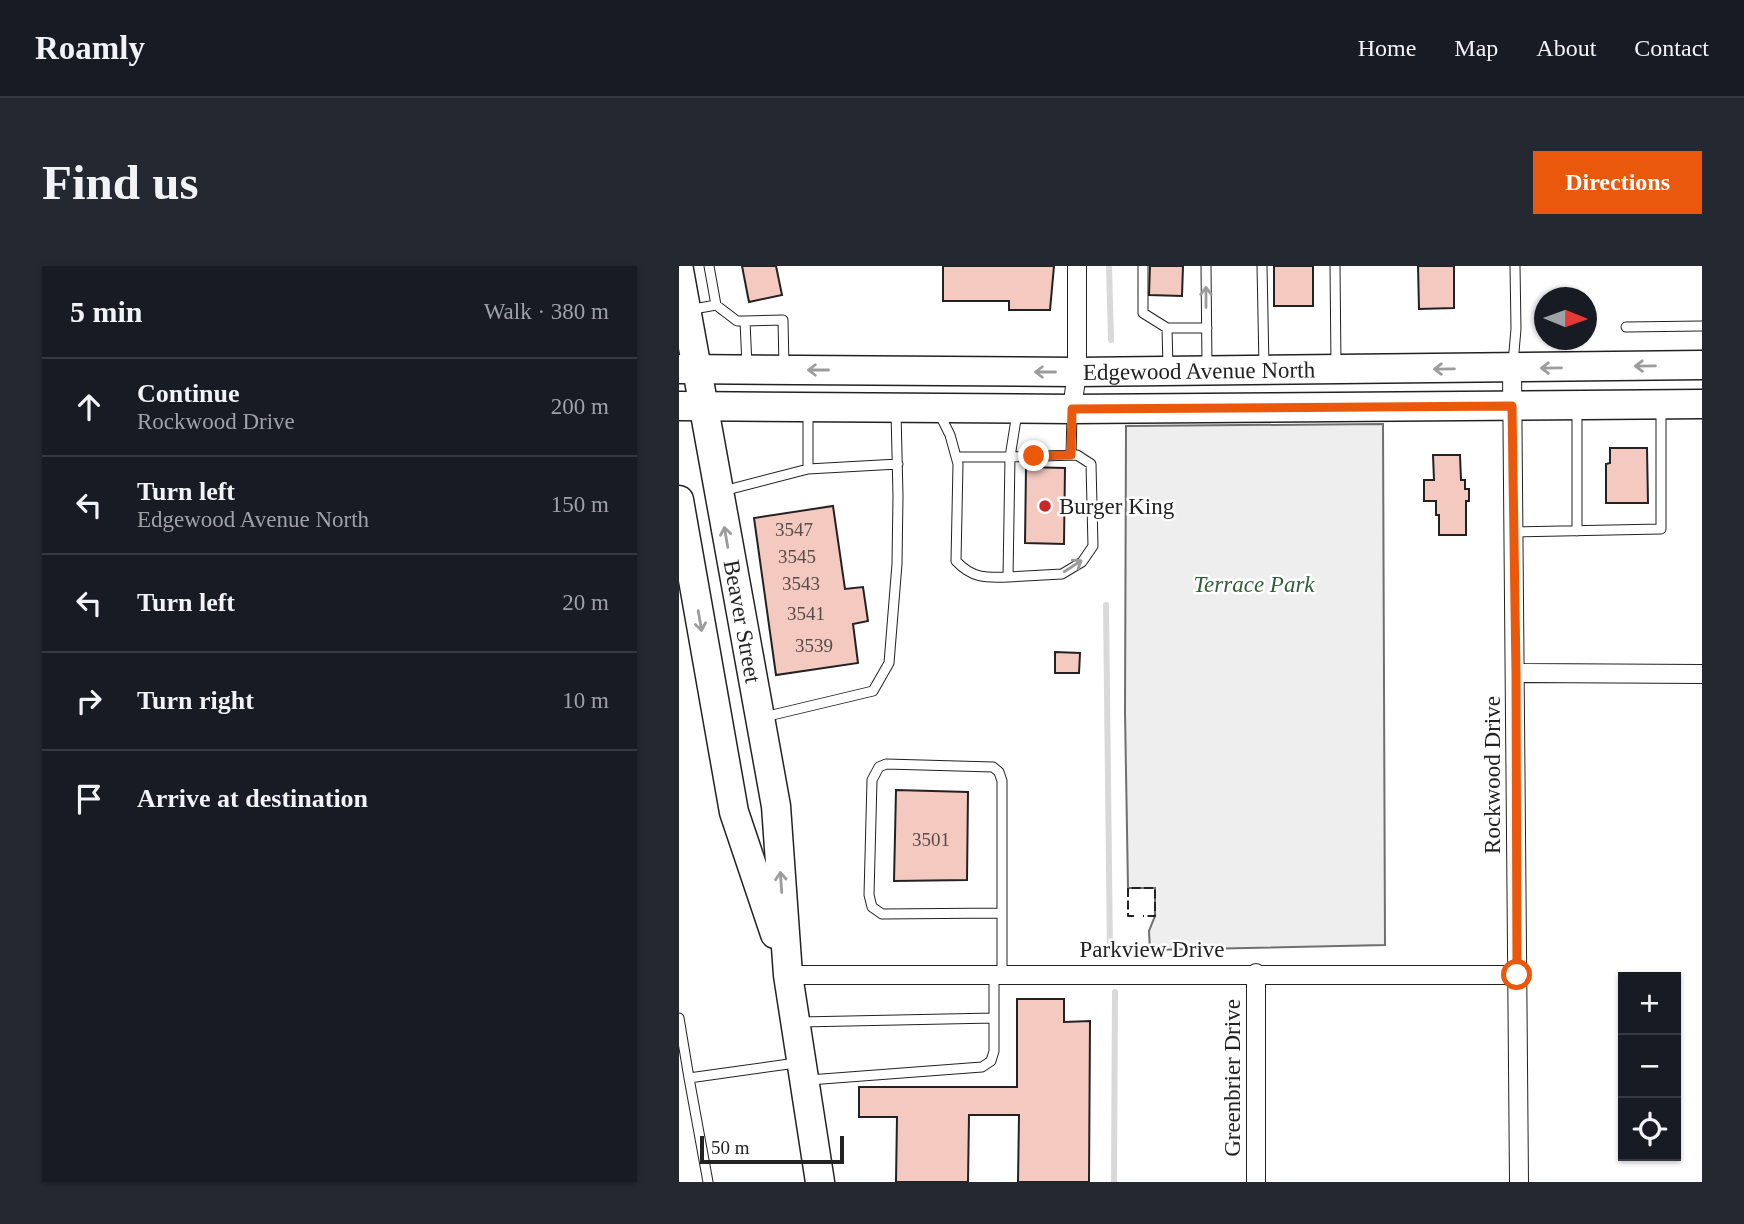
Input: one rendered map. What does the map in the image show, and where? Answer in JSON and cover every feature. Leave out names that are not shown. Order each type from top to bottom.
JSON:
[{"type":"main road","name":"Beaver Street","points":[[679,270],[686,310],[691,406],[718,493],[776,806],[788,975],[820,1182]]},
{"type":"main road","name":"Edgewood Avenue North","points":[[688,369],[1168,372],[1702,365]]},
{"type":"main road","name":"Edgewood Avenue North","points":[[691,406],[1072,409],[1702,404]]},
{"type":"main road","name":"Beaver Street","points":[[679,500],[734,812],[788,975]]},
{"type":"street","points":[[1072,409],[1077,372],[1077,266]]},
{"type":"street","name":"Rockwood Drive","points":[[1512,368],[1519,1182]]},
{"type":"street","points":[[1516,673],[1702,674]]},
{"type":"street","name":"Greenbrier Drive","points":[[1256,973],[1256,1182]]},
{"type":"street","name":"Parkview Drive","points":[[788,975],[1517,975]]},
{"type":"lane","points":[[709,266],[716,306]]},
{"type":"lane","points":[[1143,266],[1143,313],[1167,328],[1207,328]]},
{"type":"lane","points":[[1206,266],[1207,371]]},
{"type":"lane","points":[[1262,266],[1264,371]]},
{"type":"lane","points":[[1335,266],[1337,370]]},
{"type":"lane","points":[[1512,368],[1515,266]]},
{"type":"lane","points":[[686,310],[716,306],[737,321],[783,320],[784,370]]},
{"type":"lane","points":[[745,321],[747,370]]},
{"type":"lane","points":[[1626,327],[1702,326]]},
{"type":"lane","points":[[1167,328],[1168,372]]},
{"type":"lane","points":[[1514,532],[1661,529],[1661,404]]},
{"type":"lane","points":[[1577,406],[1577,531]]},
{"type":"lane","points":[[808,407],[809,469]]},
{"type":"lane","points":[[759,718],[873,691],[889,663],[897,564],[896,408]]},
{"type":"lane","points":[[937,408],[950,435],[956,457],[956,561],[967,573],[984,578],[1062,574],[1082,562],[1093,546],[1091,464],[1077,455],[956,457]]},
{"type":"lane","points":[[1008,577],[1010,457],[1017,408]]},
{"type":"lane","points":[[1071,455],[1072,409]]},
{"type":"lane","points":[[718,493],[809,469],[898,464]]},
{"type":"lane","points":[[689,1078],[982,1067],[991,1061],[994,1051],[1002,913],[1002,781],[999,772],[993,767],[886,764],[879,767],[872,780],[869,895],[872,906],[882,914],[1002,913]]},
{"type":"lane","points":[[679,1018],[708,1182]]},
{"type":"lane","points":[[795,1022],[994,1018]]},
{"type":"green space","name":"Terrace Park","points":[[1383,424],[1385,945],[1150,950],[1149,931],[1155,916],[1155,888],[1128,888],[1125,713],[1126,426]]},
{"type":"building","points":[[742,266],[776,266],[782,295],[749,302]]},
{"type":"building","points":[[943,266],[1054,266],[1050,310],[1009,310],[1009,301],[943,301]]},
{"type":"building","points":[[1150,266],[1183,266],[1182,296],[1149,295]]},
{"type":"building","points":[[1274,266],[1313,266],[1313,306],[1274,306]]},
{"type":"building","points":[[1418,266],[1454,266],[1454,308],[1419,309]]},
{"type":"building","points":[[1610,448],[1647,448],[1648,503],[1606,503],[1606,464],[1610,463]]},
{"type":"building","points":[[1433,455],[1460,455],[1461,480],[1465,480],[1465,489],[1469,489],[1469,501],[1466,501],[1466,535],[1439,535],[1436,501],[1424,501],[1424,480],[1434,480]]},
{"type":"building","name":"Burger King","points":[[1026,467],[1065,468],[1064,544],[1025,543]]},
{"type":"building","points":[[833,506],[845,589],[863,587],[868,621],[853,624],[858,663],[776,675],[754,518]]},
{"type":"building","points":[[1055,652],[1080,653],[1079,673],[1055,673]]},
{"type":"building","points":[[896,790],[968,792],[967,880],[894,881]]},
{"type":"building","points":[[1017,999],[1064,999],[1064,1022],[1090,1021],[1089,1182],[1018,1182],[1019,1115],[969,1115],[968,1182],[896,1182],[897,1117],[859,1117],[859,1087],[1017,1087]]},
{"type":"waterway","points":[[1109,266],[1111,340]]},
{"type":"waterway","points":[[1106,605],[1110,954]]},
{"type":"waterway","points":[[1114,1182],[1115,992]]},
{"type":"fence","points":[[1134,916],[1128,916],[1128,888],[1155,888],[1155,916],[1143,916]]},
{"type":"place","name":"Burger King","points":[[1045,506]]},
{"type":"route","points":[[1034,456],[1071,455],[1072,409],[1512,406],[1517,975]]}]
